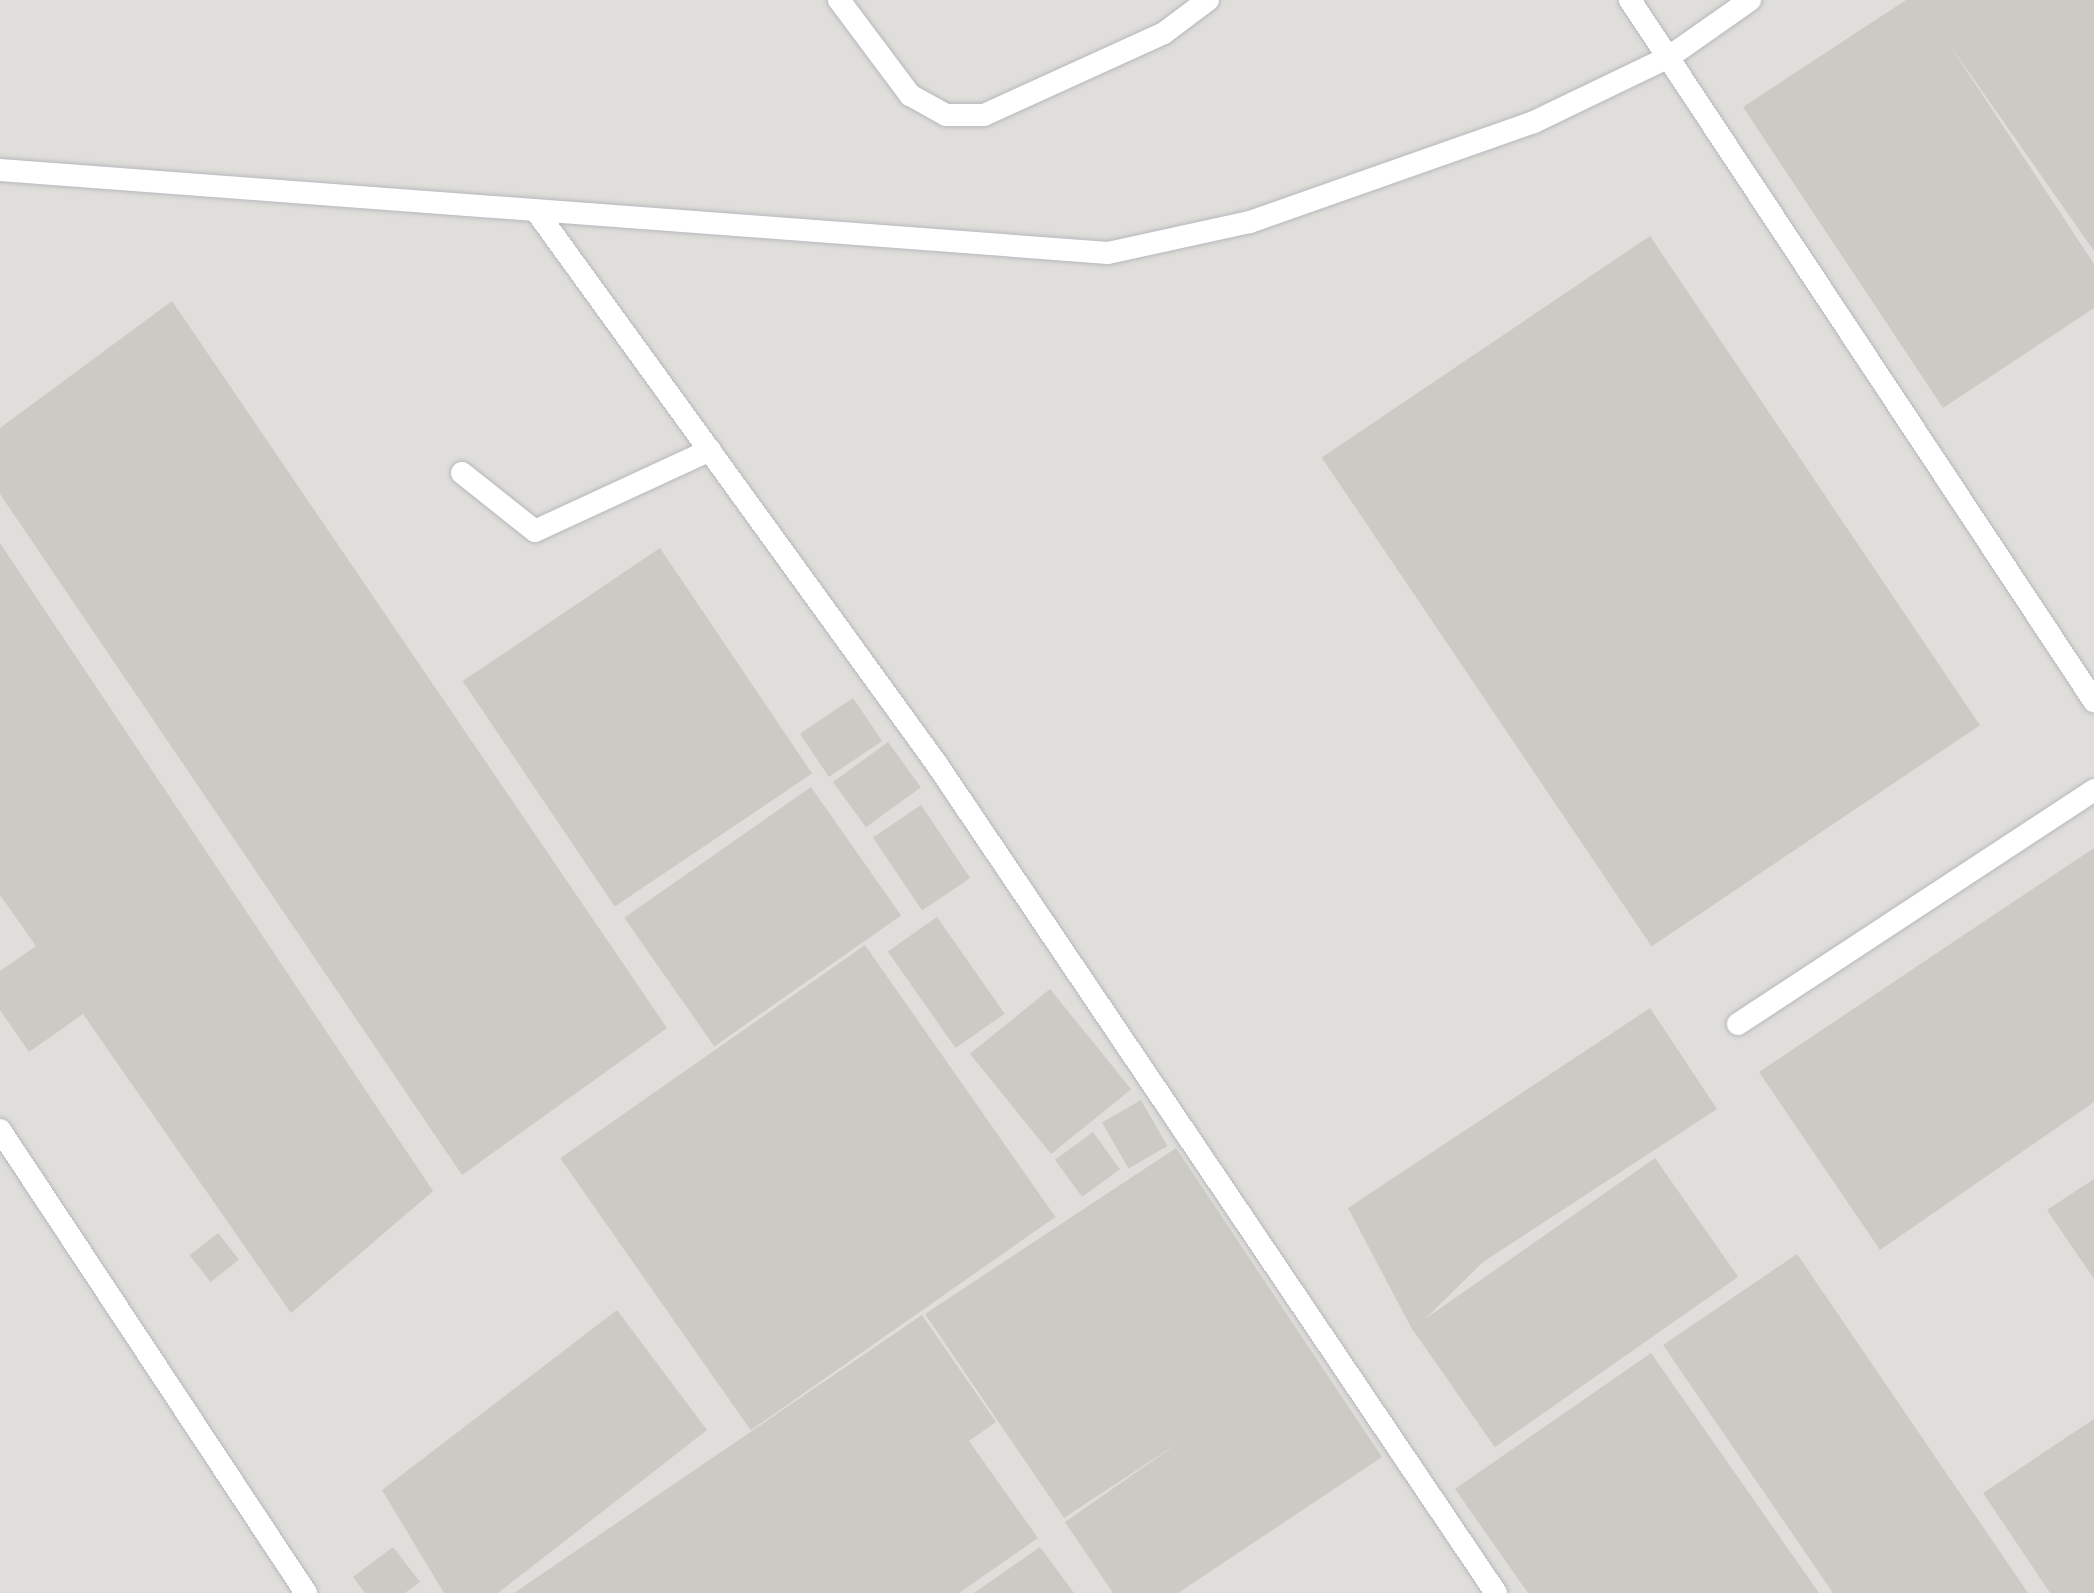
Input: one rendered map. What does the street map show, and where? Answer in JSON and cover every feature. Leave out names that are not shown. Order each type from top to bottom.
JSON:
[{"type":"lane","points":[[839,0],[910,95],[946,115],[984,115],[1164,33],[1208,0]]},
{"type":"lane","points":[[1630,0],[2094,701]]},
{"type":"lane","points":[[0,170],[539,215],[1108,253],[1250,222],[1390,177],[1534,122],[1669,57],[1750,0]]},
{"type":"lane","points":[[539,215],[936,764],[1496,1593]]},
{"type":"lane","points":[[462,473],[536,531],[710,450]]},
{"type":"lane","points":[[1738,1024],[2094,790]]},
{"type":"lane","points":[[0,1130],[306,1593]]},
{"type":"shaded area","points":[[0,0],[2094,0],[2094,1593],[0,1593]]},
{"type":"building","points":[[1906,0],[2094,0],[2094,251],[1947,41],[2094,264],[2094,308],[1943,408],[1743,107]]},
{"type":"building","points":[[1650,236],[1980,725],[1652,947],[1322,457]]},
{"type":"building","points":[[172,301],[667,1028],[462,1175],[0,494],[0,428]]},
{"type":"building","points":[[0,543],[433,1191],[291,1313],[83,1014],[29,1052],[0,1010],[0,971],[36,946],[0,895]]},
{"type":"building","points":[[660,548],[812,773],[615,907],[463,681]]},
{"type":"building","points":[[853,698],[882,741],[829,777],[800,734]]},
{"type":"building","points":[[888,742],[921,787],[866,827],[833,782]]},
{"type":"building","points":[[811,787],[901,916],[714,1046],[624,918]]},
{"type":"building","points":[[921,805],[970,878],[922,910],[873,837]]},
{"type":"building","points":[[2094,848],[2094,1102],[1880,1250],[1759,1072]]},
{"type":"building","points":[[937,917],[1005,1014],[956,1048],[888,951]]},
{"type":"building","points":[[865,945],[1055,1217],[751,1430],[560,1158]]},
{"type":"building","points":[[1050,989],[1131,1089],[1051,1154],[970,1054]]},
{"type":"building","points":[[1650,1008],[1717,1109],[1483,1262],[1413,1331],[1348,1208]]},
{"type":"building","points":[[1141,1100],[1168,1146],[1129,1168],[1102,1122]]},
{"type":"building","points":[[1093,1132],[1120,1169],[1082,1197],[1055,1160]]},
{"type":"building","points":[[1176,1148],[1382,1457],[1178,1593],[1113,1593],[1065,1522],[1181,1441],[1064,1518],[925,1314]]},
{"type":"building","points":[[1655,1158],[1738,1277],[1495,1447],[1412,1328]]},
{"type":"building","points":[[2094,1179],[2094,1279],[2047,1210]]},
{"type":"building","points":[[218,1233],[239,1260],[211,1282],[190,1255]]},
{"type":"building","points":[[1797,1254],[2028,1593],[1833,1593],[1663,1345]]},
{"type":"building","points":[[617,1310],[707,1430],[498,1593],[444,1593],[382,1490]]},
{"type":"building","points":[[922,1315],[996,1422],[969,1441],[1038,1538],[959,1593],[514,1593]]},
{"type":"building","points":[[1651,1353],[1819,1593],[1528,1593],[1455,1489]]},
{"type":"building","points":[[2094,1419],[2094,1593],[2050,1593],[1983,1493]]},
{"type":"building","points":[[393,1547],[420,1582],[405,1593],[365,1593],[353,1577]]},
{"type":"building","points":[[1040,1547],[1074,1593],[974,1593]]}]
